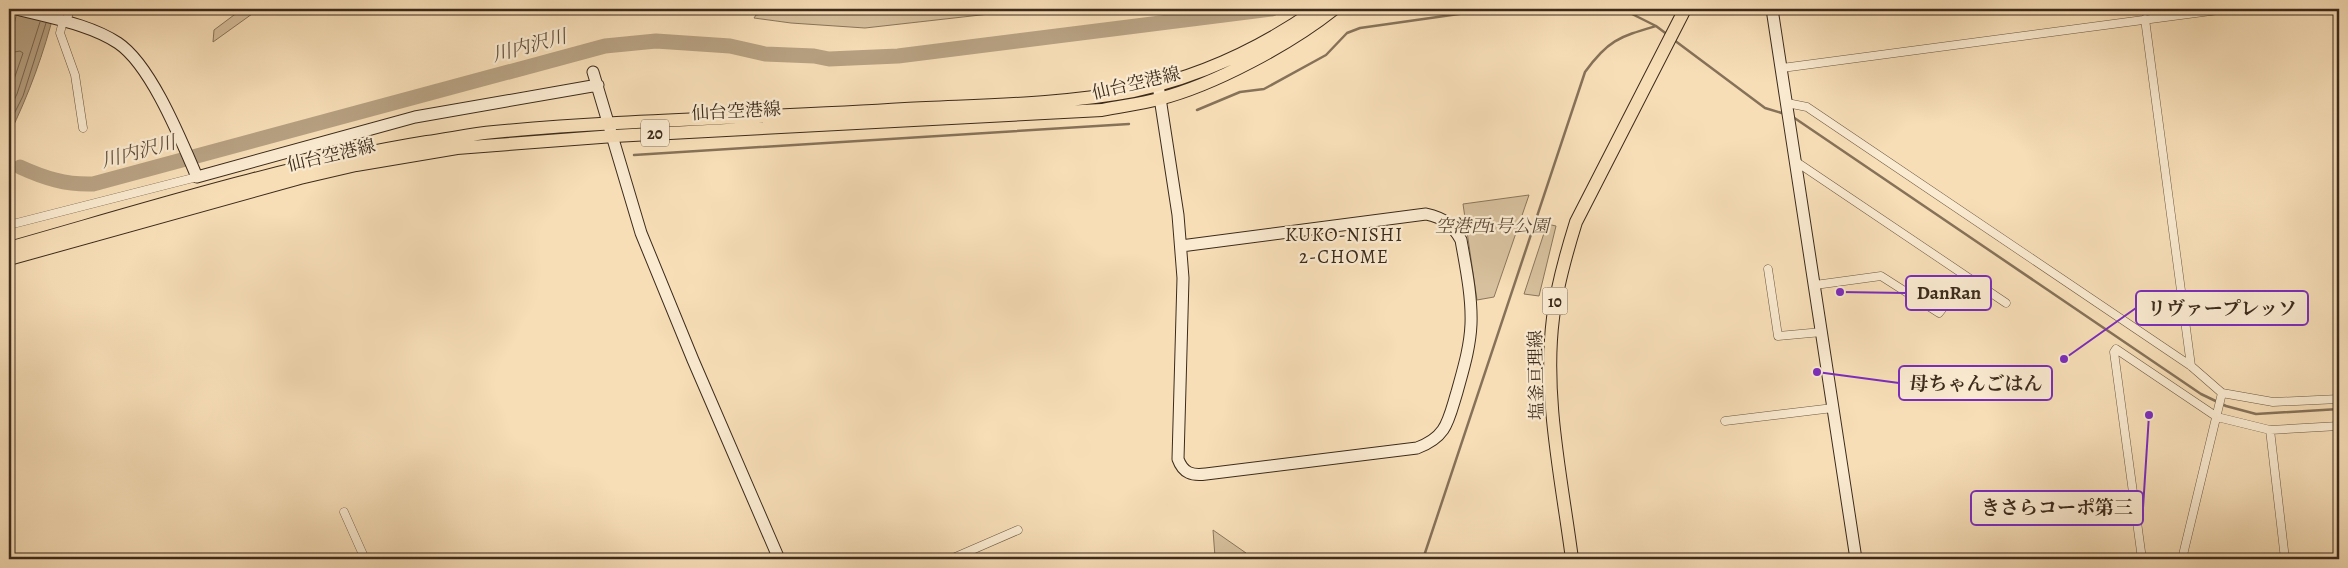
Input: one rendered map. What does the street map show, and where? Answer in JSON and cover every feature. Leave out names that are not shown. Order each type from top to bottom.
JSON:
[{"type":"main road","name":"仙台空港線","points":[[9,259],[236,195],[356,165],[457,148],[612,130],[754,118],[1060,100],[1133,91],[1204,70],[1276,35],[1317,9]]},
{"type":"main road","name":"仙台空港線","points":[[9,248],[257,179],[368,152],[491,132],[612,130],[1056,114],[1102,110],[1160,99],[1196,86],[1262,55],[1299,34],[1334,9]]},
{"type":"main road","name":"塩釜亘理線","points":[[1572,559],[1555,427],[1552,384],[1551,348],[1556,297],[1566,253],[1576,222],[1685,9]]},
{"type":"street","points":[[17,9],[63,21],[103,35],[132,55],[148,75],[196,174]]},
{"type":"street","points":[[70,9],[63,21],[60,33],[75,75],[83,128]]},
{"type":"street","points":[[1772,9],[1856,559]]},
{"type":"street","points":[[1782,68],[2226,9]]},
{"type":"street","points":[[2145,19],[2191,366]]},
{"type":"street","points":[[594,72],[641,233],[778,559]]},
{"type":"street","points":[[9,226],[196,174],[415,117],[598,85]]},
{"type":"street","points":[[1158,85],[1178,215],[1182,278],[1178,459],[1184,470],[1192,475],[1206,474],[1417,448],[1442,434],[1449,418],[1465,365],[1471,323],[1461,240],[1455,229],[1445,219],[1426,214],[1180,246]]},
{"type":"street","points":[[1787,104],[1807,107],[2191,366],[2222,393],[2273,402],[2339,399]]},
{"type":"street","points":[[1795,161],[2006,303]]},
{"type":"street","points":[[1768,270],[1778,336],[1822,332]]},
{"type":"street","points":[[1815,285],[1881,276],[1939,313],[1967,276]]},
{"type":"street","points":[[2142,559],[2114,352],[2116,349],[2218,415],[2270,430],[2339,428]]},
{"type":"street","points":[[2182,559],[2222,393]]},
{"type":"street","points":[[1725,421],[1833,408]]},
{"type":"street","points":[[2270,430],[2285,559]]},
{"type":"street","points":[[344,512],[365,559]]},
{"type":"street","points":[[951,559],[1018,530]]},
{"type":"green space","points":[[242,9],[259,9],[213,42],[214,30]]},
{"type":"green space","points":[[797,9],[1034,9],[865,28],[791,23],[754,18],[756,15]]},
{"type":"green space","name":"空港西1号公園","points":[[1529,195],[1494,297],[1477,300],[1463,204]]},
{"type":"green space","points":[[1547,224],[1556,226],[1539,296],[1524,294]]},
{"type":"green space","points":[[1213,530],[1246,553],[1215,557]]},
{"type":"water","points":[[18,9],[55,9],[35,73],[9,135],[9,43]]},
{"type":"waterway","name":"川内沢川","points":[[20,167],[55,180],[93,184],[605,46],[656,41],[730,46],[765,54],[814,56],[829,59],[898,56],[1272,9]]},
{"type":"waterway","points":[[1197,110],[1240,92],[1264,89],[1326,55],[1347,33],[1360,28],[1494,9]]},
{"type":"waterway","points":[[1622,9],[1656,26],[1668,35]]},
{"type":"waterway","points":[[1423,559],[1585,72],[1593,61],[1615,41],[1656,26]]},
{"type":"waterway","points":[[1674,40],[1765,108],[1785,114]]},
{"type":"waterway","points":[[1793,117],[2201,394],[2226,406],[2256,414],[2339,409]]},
{"type":"waterway","points":[[634,155],[1129,124]]},
{"type":"place","name":"DanRan","points":[[1840,292]]},
{"type":"place","name":"リヴァープレッソ","points":[[2064,359]]},
{"type":"place","name":"母ちゃんごはん","points":[[1817,372]]},
{"type":"place","name":"きさらコーポ第三","points":[[2149,415]]},
{"type":"district","name":"KUKO-NISHI 2-CHOME","points":[[1344,245]]}]
